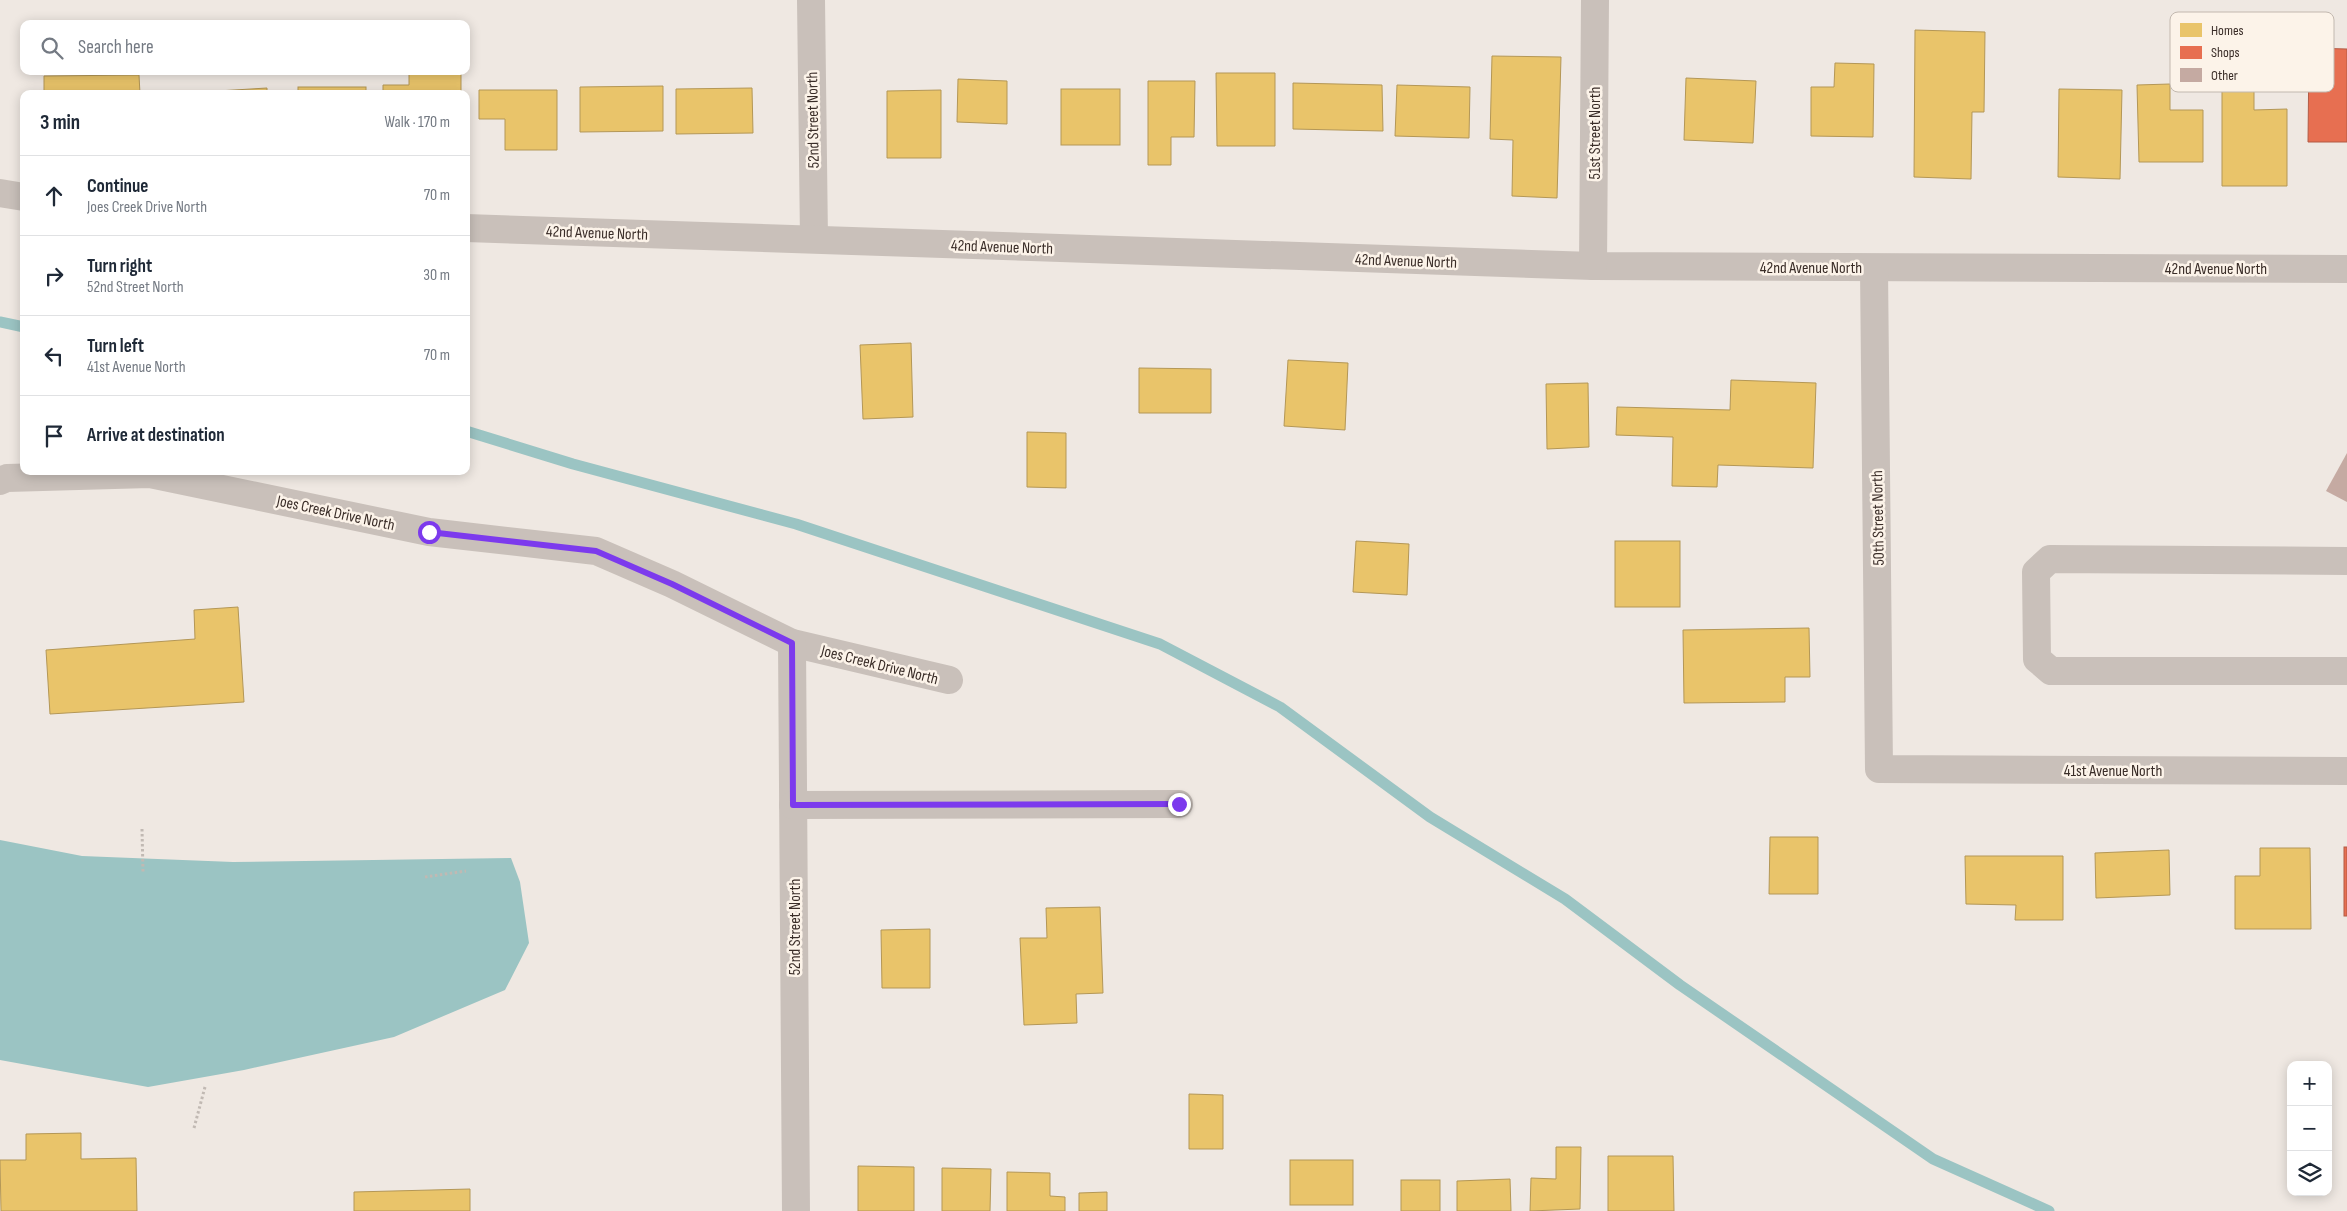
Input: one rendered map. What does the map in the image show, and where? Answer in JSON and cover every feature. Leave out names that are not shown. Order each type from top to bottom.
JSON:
[{"type":"street","name":"52nd Street North","points":[[811,0],[814,240]]},
{"type":"street","name":"51st Street North","points":[[1593,266],[1594,0]]},
{"type":"street","points":[[0,193],[20,196]]},
{"type":"street","name":"42nd Avenue North","points":[[470,228],[1593,266],[2347,269]]},
{"type":"street","name":"50th Street North","points":[[1874,268],[1879,769]]},
{"type":"street","name":"Joes Creek Drive North","points":[[0,481],[7,478],[114,475]]},
{"type":"street","name":"Joes Creek Drive North","points":[[155,475],[429,532],[596,551],[672,584],[792,643],[949,680]]},
{"type":"street","points":[[2347,561],[2050,559],[2036,572],[2037,659],[2051,671],[2347,671]]},
{"type":"street","name":"52nd Street North","points":[[792,643],[796,1211]]},
{"type":"street","name":"41st Avenue North","points":[[1879,769],[2347,771]]},
{"type":"street","points":[[793,805],[1179,804]]},
{"type":"path","points":[[142,829],[143,872]]},
{"type":"path","points":[[425,877],[466,871]]},
{"type":"path","points":[[194,1128],[205,1087]]},
{"type":"water","points":[[0,840],[82,856],[233,862],[511,858],[520,882],[529,943],[505,990],[394,1037],[244,1070],[148,1087],[0,1060]]},
{"type":"building: Homes","points":[[1915,30],[1985,32],[1984,112],[1972,112],[1971,179],[1914,177]]},
{"type":"building: Homes","points":[[1492,56],[1561,57],[1557,198],[1512,196],[1513,140],[1490,139]]},
{"type":"building: Homes","points":[[1835,63],[1874,64],[1873,137],[1811,136],[1811,87],[1834,87]]},
{"type":"building: Homes","points":[[1216,73],[1275,73],[1275,146],[1217,146]]},
{"type":"building: Homes","points":[[139,75],[140,90],[44,90],[44,76]]},
{"type":"building: Homes","points":[[409,75],[461,75],[461,90],[383,90],[383,85],[409,85]]},
{"type":"building: Homes","points":[[1686,78],[1756,81],[1753,143],[1684,140]]},
{"type":"building: Homes","points":[[958,79],[1007,81],[1007,124],[957,122]]},
{"type":"building: Homes","points":[[1148,81],[1195,81],[1194,137],[1171,137],[1171,165],[1148,165]]},
{"type":"building: Homes","points":[[1293,83],[1382,85],[1383,131],[1293,129]]},
{"type":"building: Homes","points":[[2170,84],[2170,110],[2203,110],[2203,162],[2139,162],[2137,85]]},
{"type":"building: Homes","points":[[1397,85],[1470,87],[1469,138],[1395,136]]},
{"type":"building: Homes","points":[[663,86],[663,131],[580,132],[580,87]]},
{"type":"building: Homes","points":[[298,87],[366,87],[366,90],[298,90]]},
{"type":"building: Homes","points":[[267,88],[267,90],[234,90]]},
{"type":"building: Homes","points":[[752,88],[753,133],[676,134],[676,89]]},
{"type":"building: Homes","points":[[1061,89],[1120,89],[1120,145],[1061,145]]},
{"type":"building: Homes","points":[[2059,89],[2122,90],[2120,179],[2058,177]]},
{"type":"building: Homes","points":[[479,90],[557,90],[557,150],[505,150],[505,119],[479,119]]},
{"type":"building: Homes","points":[[941,90],[941,158],[887,158],[887,91]]},
{"type":"building: Homes","points":[[2222,92],[2254,92],[2254,110],[2287,109],[2287,186],[2222,186]]},
{"type":"building: Homes","points":[[911,343],[913,417],[863,419],[860,345]]},
{"type":"building: Homes","points":[[1288,360],[1348,363],[1345,430],[1284,426]]},
{"type":"building: Homes","points":[[1139,368],[1211,369],[1211,413],[1139,413]]},
{"type":"building: Homes","points":[[1731,380],[1816,383],[1813,468],[1718,465],[1717,487],[1672,486],[1673,437],[1616,435],[1617,407],[1730,410]]},
{"type":"building: Homes","points":[[1588,383],[1589,447],[1547,449],[1546,384]]},
{"type":"building: Homes","points":[[1027,432],[1066,433],[1066,488],[1027,487]]},
{"type":"building: Homes","points":[[1356,541],[1409,544],[1407,595],[1353,592]]},
{"type":"building: Homes","points":[[1615,541],[1680,541],[1680,607],[1615,607]]},
{"type":"building: Homes","points":[[238,607],[244,702],[50,714],[46,650],[195,639],[194,610]]},
{"type":"building: Homes","points":[[1809,628],[1810,677],[1785,677],[1785,702],[1684,703],[1683,630]]},
{"type":"building: Homes","points":[[1770,837],[1818,837],[1818,894],[1769,894]]},
{"type":"building: Homes","points":[[2260,848],[2310,848],[2311,929],[2235,929],[2235,876],[2260,876]]},
{"type":"building: Homes","points":[[2169,850],[2170,895],[2096,898],[2095,853]]},
{"type":"building: Homes","points":[[1965,856],[2063,856],[2063,920],[2015,920],[2016,905],[1966,904]]},
{"type":"building: Homes","points":[[1100,907],[1103,993],[1076,994],[1077,1023],[1024,1025],[1020,938],[1047,938],[1046,908]]},
{"type":"building: Homes","points":[[930,929],[930,988],[882,988],[881,930]]},
{"type":"building: Homes","points":[[1189,1094],[1223,1095],[1223,1149],[1189,1149]]},
{"type":"building: Homes","points":[[81,1133],[81,1159],[136,1158],[137,1211],[1,1211],[0,1160],[26,1160],[26,1134]]},
{"type":"building: Homes","points":[[1556,1147],[1581,1147],[1580,1209],[1530,1211],[1531,1178],[1556,1179]]},
{"type":"building: Homes","points":[[1608,1156],[1673,1156],[1674,1211],[1608,1211]]},
{"type":"building: Homes","points":[[1290,1160],[1353,1160],[1353,1205],[1290,1205]]},
{"type":"building: Homes","points":[[858,1166],[914,1167],[914,1211],[858,1211]]},
{"type":"building: Homes","points":[[942,1168],[991,1169],[990,1211],[942,1211]]},
{"type":"building: Homes","points":[[1007,1172],[1050,1173],[1050,1196],[1065,1197],[1065,1211],[1007,1211]]},
{"type":"building: Homes","points":[[1510,1179],[1511,1211],[1457,1211],[1457,1181]]},
{"type":"building: Homes","points":[[1401,1180],[1440,1180],[1440,1211],[1401,1211]]},
{"type":"building: Homes","points":[[470,1189],[470,1211],[354,1211],[354,1192]]},
{"type":"building: Homes","points":[[1107,1192],[1107,1211],[1079,1211],[1079,1193]]},
{"type":"building: Shops","points":[[2334,49],[2347,49],[2347,142],[2308,142],[2309,92],[2334,92]]},
{"type":"building: Shops","points":[[2344,847],[2347,847],[2347,916],[2344,916]]},
{"type":"building: Other","points":[[2347,453],[2347,502],[2326,491]]},
{"type":"waterway","points":[[0,322],[20,326]]},
{"type":"waterway","points":[[470,432],[573,464],[796,524],[1160,644],[1280,707],[1430,817],[1565,899],[1680,985],[1933,1159],[2049,1211]]},
{"type":"route","points":[[429,532],[596,551],[672,584],[792,643],[793,805],[1179,804]]}]
